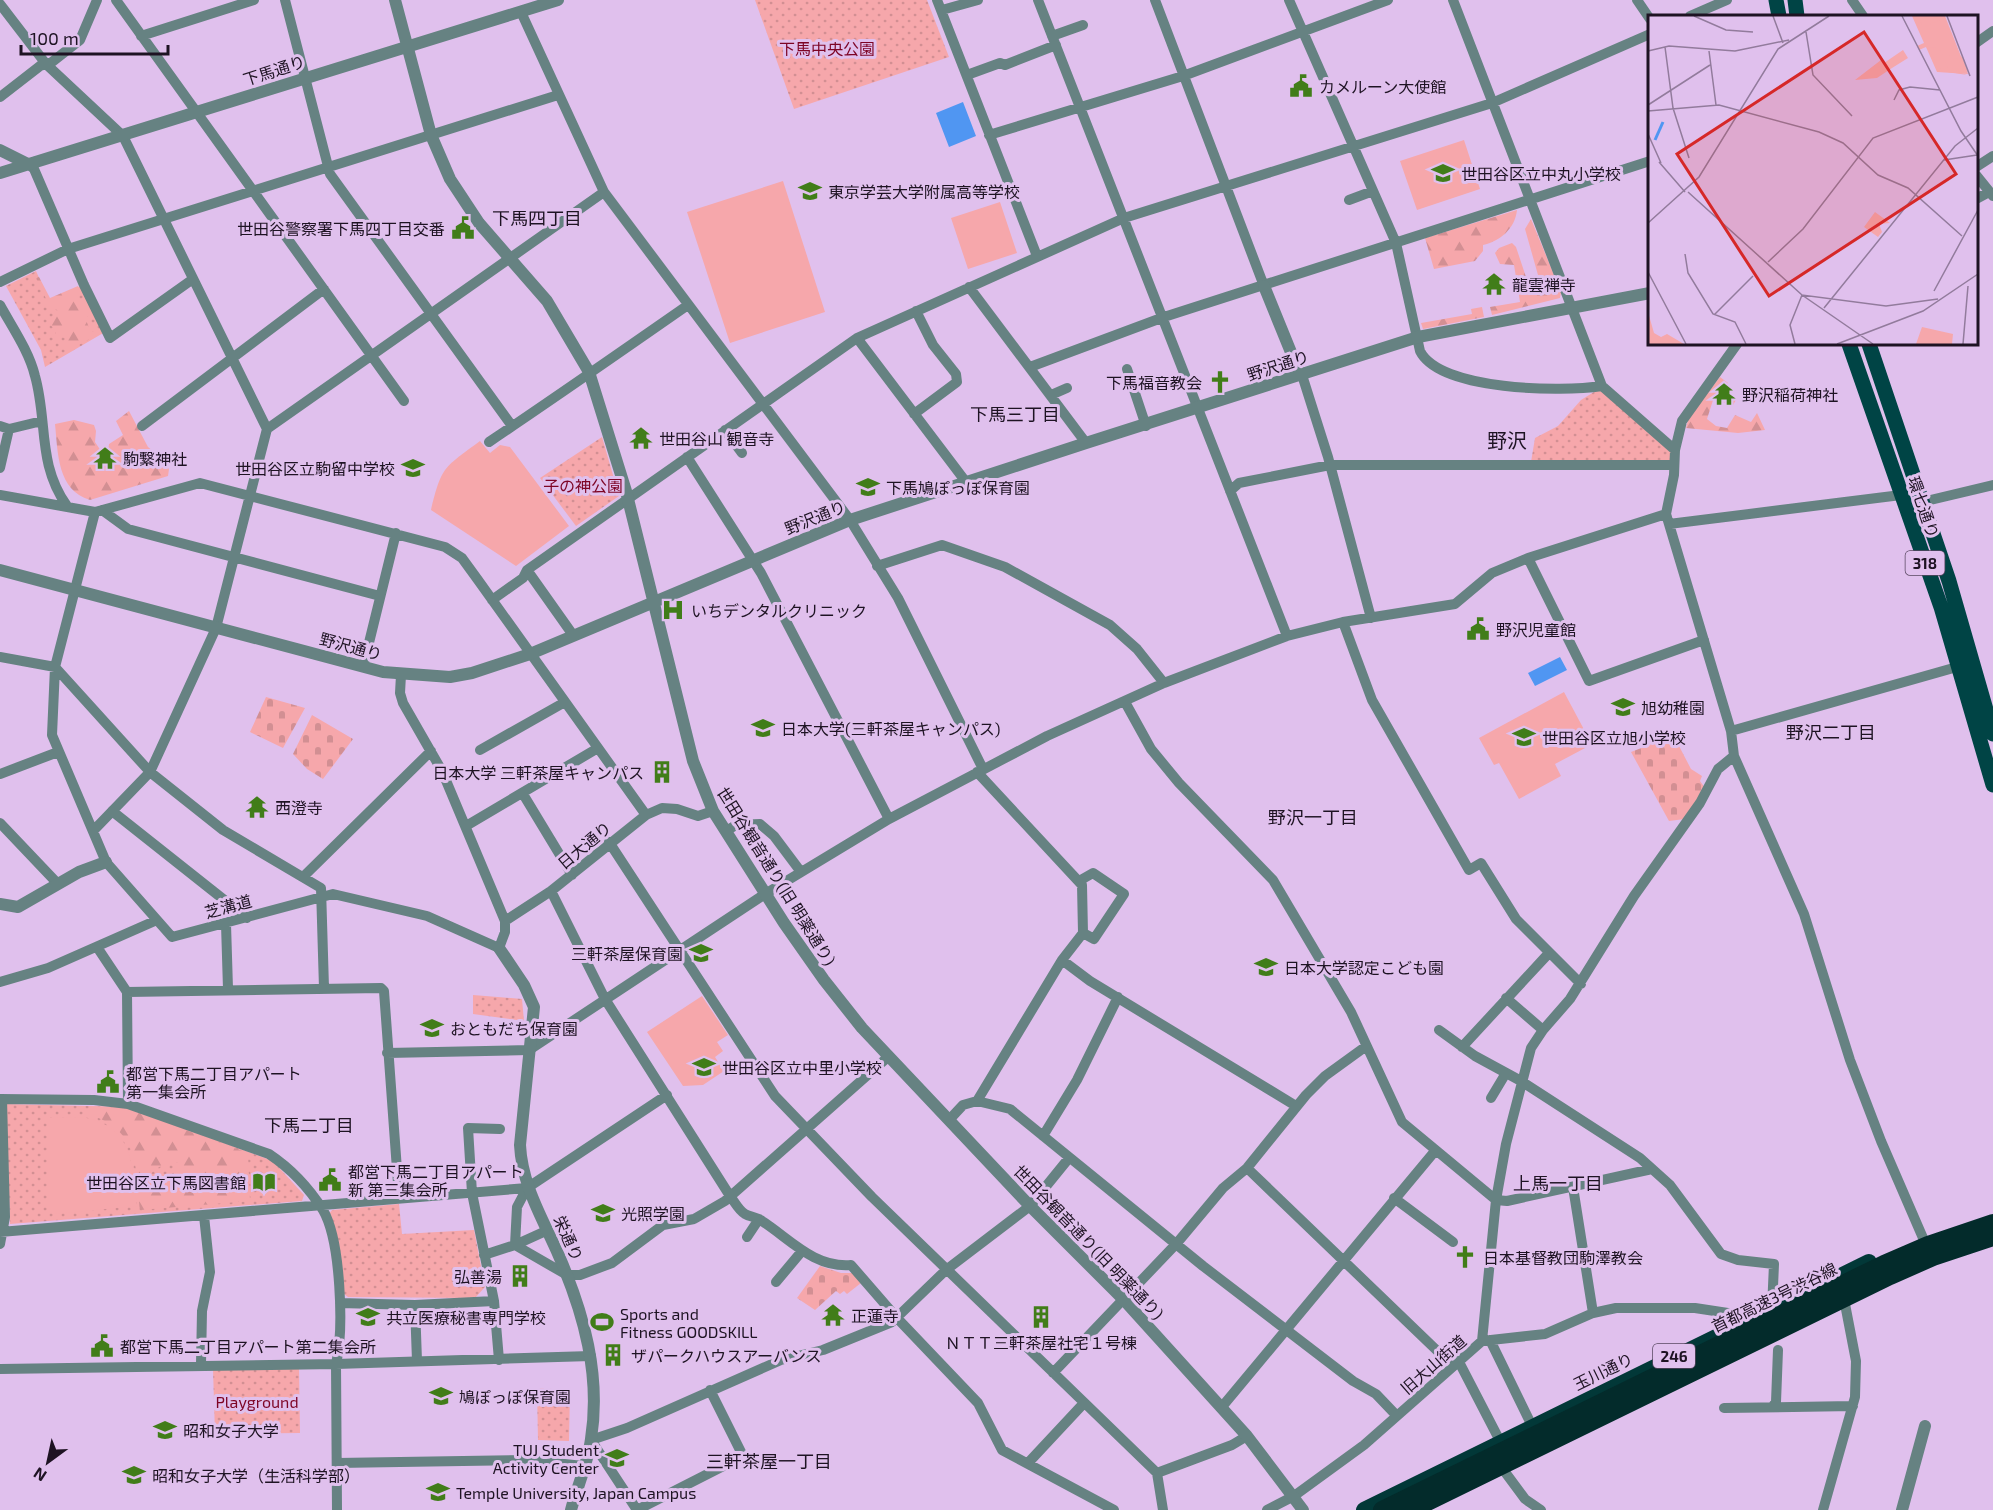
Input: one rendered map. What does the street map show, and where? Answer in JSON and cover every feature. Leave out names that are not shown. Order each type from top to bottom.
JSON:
[{"type":"highway","name":"玉川通り","points":[[1364,1510],[1754,1317],[1923,1238],[1993,1216]]},
{"type":"highway","name":"首都高速3号渋谷線","points":[[1382,1510],[1884,1264],[1928,1245],[1993,1223]]},
{"type":"highway","name":"首都高速3号渋谷線","points":[[1411,1510],[1890,1276],[1942,1254],[1993,1243]]},
{"type":"highway","name":"246","points":[[1426,1510],[1845,1304],[1930,1264],[1993,1243]]},
{"type":"main road","points":[[1776,0],[1779,15]]},
{"type":"main road","points":[[1795,0],[1797,15]]},
{"type":"main road","name":"環七通り","points":[[1850,345],[1941,607],[1993,785]]},
{"type":"main road","name":"環七通り","points":[[1869,345],[1973,662],[1993,734]]},
{"type":"street","points":[[0,97],[80,40],[97,0]]},
{"type":"street","points":[[116,0],[404,401]]},
{"type":"street","points":[[141,36],[254,0]]},
{"type":"street","points":[[285,0],[327,167],[513,426]]},
{"type":"street","name":"世田谷観音通り(旧 明薬通り)","points":[[395,0],[432,135],[458,193],[486,232],[511,259],[558,318],[589,372],[627,499],[693,761],[713,811],[765,894],[824,981],[888,1057],[1030,1206],[1124,1300],[1247,1436],[1303,1510]]},
{"type":"street","name":"下馬通り","points":[[0,173],[558,0]]},
{"type":"street","points":[[978,0],[940,5],[1037,256]]},
{"type":"street","points":[[1038,0],[1287,636]]},
{"type":"street","points":[[1155,0],[1264,286],[1302,375],[1330,465],[1371,618]]},
{"type":"street","points":[[1289,0],[1396,243],[1425,361],[1458,376],[1480,382],[1544,388],[1602,386]]},
{"type":"street","points":[[989,135],[1183,76],[1389,0]]},
{"type":"street","points":[[1454,0],[1602,386],[1674,450]]},
{"type":"street","points":[[1637,0],[1648,16]]},
{"type":"street","points":[[1692,15],[1727,0]]},
{"type":"street","points":[[1852,0],[1862,15]]},
{"type":"street","points":[[0,4],[46,64],[123,136],[267,429],[216,628],[150,772],[93,831]]},
{"type":"street","points":[[521,12],[604,192],[850,520],[914,627],[980,770],[1082,885],[1083,933],[1062,960],[977,1101]]},
{"type":"street","points":[[967,75],[1000,63],[1005,65],[1083,25]]},
{"type":"street","points":[[1978,42],[1993,31]]},
{"type":"street","points":[[492,600],[523,578],[527,570],[857,338],[1124,218],[1492,103],[1648,35]]},
{"type":"street","points":[[0,282],[68,249],[558,95]]},
{"type":"street","points":[[0,150],[34,169],[68,249],[110,338],[193,279]]},
{"type":"street","points":[[1978,166],[1993,156]]},
{"type":"street","points":[[1030,367],[1164,318],[1648,162]]},
{"type":"street","points":[[1978,176],[1991,194]]},
{"type":"street","points":[[1349,200],[1373,191]]},
{"type":"street","points":[[267,429],[604,192]]},
{"type":"street","points":[[969,287],[1086,443]]},
{"type":"street","points":[[142,426],[324,288]]},
{"type":"street","name":"野沢通り","points":[[0,570],[363,667],[401,675],[450,677],[530,654],[850,520],[1086,443],[1146,426],[1418,337],[1648,293]]},
{"type":"street","points":[[0,305],[33,370],[41,403],[50,477],[67,506]]},
{"type":"street","points":[[489,442],[557,398],[589,372],[688,305]]},
{"type":"street","points":[[914,414],[957,382],[956,374],[933,345],[916,311]]},
{"type":"street","points":[[857,338],[966,482]]},
{"type":"street","points":[[1736,345],[1682,421],[1674,450],[1667,519],[1731,731],[1734,756],[1804,914],[1847,1049],[1876,1129],[1923,1238]]},
{"type":"street","points":[[1127,369],[1146,426]]},
{"type":"street","points":[[1051,395],[1067,388]]},
{"type":"street","points":[[0,468],[4,427],[42,421]]},
{"type":"street","points":[[725,430],[742,453]]},
{"type":"street","points":[[687,457],[754,560],[889,819]]},
{"type":"street","points":[[1230,491],[1239,483],[1330,465],[1674,465]]},
{"type":"street","points":[[98,511],[200,483],[396,533],[453,551],[462,558],[646,815]]},
{"type":"street","points":[[1922,502],[1993,485]]},
{"type":"street","points":[[0,495],[98,511],[128,529],[380,596]]},
{"type":"street","points":[[387,1053],[529,1050],[765,894],[889,819],[1047,736],[1164,683],[1287,636],[1343,622],[1444,607],[1461,602],[1492,573],[1528,558],[1667,519],[1901,495]]},
{"type":"street","name":"芝溝道","points":[[98,511],[55,666],[52,735],[106,862],[172,937],[333,894],[427,916],[499,948]]},
{"type":"street","points":[[363,667],[396,533]]},
{"type":"street","points":[[877,566],[942,545],[1005,567],[1110,625],[1137,649],[1164,683]]},
{"type":"street","points":[[1528,558],[1589,681],[1704,640]]},
{"type":"street","points":[[527,570],[573,635]]},
{"type":"street","points":[[1343,622],[1372,700],[1469,870],[1480,863],[1516,919],[1581,984]]},
{"type":"street","points":[[0,657],[55,666],[150,772],[223,830],[321,888],[324,988]]},
{"type":"street","points":[[1731,731],[1973,662]]},
{"type":"street","points":[[401,675],[400,693],[403,703],[431,751],[466,826],[505,921],[505,932],[499,948]]},
{"type":"street","points":[[480,750],[565,702]]},
{"type":"street","points":[[1125,702],[1151,749],[1179,783],[1273,880],[1351,1012],[1365,1047],[1402,1122],[1496,1200],[1507,1201],[1652,1169]]},
{"type":"street","points":[[466,826],[598,748]]},
{"type":"street","points":[[304,876],[431,751]]},
{"type":"street","points":[[0,774],[58,752]]},
{"type":"street","points":[[1532,1426],[1486,1341],[1496,1200],[1521,1082],[1531,1048],[1581,984],[1637,891],[1700,803],[1718,769],[1734,756]]},
{"type":"street","points":[[523,794],[572,875]]},
{"type":"street","name":"日大通り","points":[[505,921],[552,891],[609,842],[646,815],[662,808],[677,809],[698,816],[713,811]]},
{"type":"street","points":[[112,812],[247,918]]},
{"type":"street","points":[[0,823],[58,884]]},
{"type":"street","points":[[726,831],[736,825],[760,824],[774,836],[801,872]]},
{"type":"street","points":[[609,842],[775,1096],[946,1270],[1157,1473],[1163,1510]]},
{"type":"street","points":[[0,904],[18,907],[58,884],[106,862]]},
{"type":"street","points":[[1079,880],[1094,873],[1124,894],[1095,939],[1083,933]]},
{"type":"street","points":[[552,891],[605,999],[730,1196],[744,1214],[759,1219],[802,1251],[839,1266],[851,1264],[895,1320],[978,1403],[1002,1450],[1114,1510]]},
{"type":"street","points":[[0,982],[48,968],[157,920]]},
{"type":"street","points":[[226,924],[228,989]]},
{"type":"street","points":[[97,947],[127,992],[128,1104]]},
{"type":"street","name":"栄通り","points":[[499,948],[524,985],[534,1007],[520,1145],[521,1166],[527,1188],[579,1301],[591,1356],[591,1440],[571,1510]]},
{"type":"street","points":[[1462,1047],[1549,953]]},
{"type":"street","points":[[1062,960],[1296,1106]]},
{"type":"street","points":[[127,992],[377,987],[384,991],[399,1197]]},
{"type":"street","points":[[1043,1136],[1077,1080],[1118,997]]},
{"type":"street","points":[[1506,998],[1543,1030]]},
{"type":"street","points":[[1439,1030],[1462,1047],[1611,1138],[1652,1169],[1670,1185],[1721,1254],[1738,1260],[1774,1264],[1772,1309]]},
{"type":"street","points":[[1053,1373],[1177,1243],[1223,1188],[1246,1168],[1296,1106],[1325,1076],[1365,1047]]},
{"type":"street","points":[[515,1245],[567,1275],[580,1275],[612,1263],[663,1225],[694,1219],[730,1196],[888,1057]]},
{"type":"street","points":[[1491,1098],[1506,1073]]},
{"type":"street","points":[[2,1232],[527,1188],[667,1095]]},
{"type":"street","points":[[0,1244],[2,1232],[1,1099],[94,1100],[128,1104],[269,1154],[289,1167],[319,1205],[331,1238],[340,1303],[340,1347],[336,1364],[337,1510]]},
{"type":"street","points":[[949,1120],[963,1106],[977,1101],[1010,1109],[1287,1330],[1353,1381],[1376,1394],[1396,1415]]},
{"type":"street","points":[[499,1360],[494,1301],[472,1193],[468,1128],[500,1129]]},
{"type":"street","points":[[1221,1408],[1287,1330],[1341,1260],[1435,1151]]},
{"type":"street","points":[[710,1390],[743,1456],[635,1508],[591,1440],[627,1428],[710,1390],[781,1360],[823,1350],[895,1320],[946,1270],[1030,1206],[1069,1158]]},
{"type":"street","points":[[1246,1168],[1341,1260],[1455,1363],[1500,1441],[1506,1472],[1525,1499],[1541,1510]]},
{"type":"street","points":[[1573,1187],[1593,1313]]},
{"type":"street","points":[[515,1245],[517,1207],[527,1188]]},
{"type":"street","points":[[1394,1198],[1453,1242]]},
{"type":"street","points":[[201,1364],[202,1311],[210,1272],[204,1216]]},
{"type":"street","points":[[747,1237],[759,1219]]},
{"type":"street","points":[[484,1255],[515,1245],[548,1230]]},
{"type":"street","points":[[776,1282],[802,1251]]},
{"type":"street","points":[[340,1303],[415,1305],[494,1301]]},
{"type":"street","points":[[1823,1510],[1853,1406],[1856,1361],[1845,1304]]},
{"type":"street","points":[[415,1305],[417,1361]]},
{"type":"street","name":"旧大山街道","points":[[1268,1510],[1293,1496],[1364,1445],[1455,1363],[1486,1341],[1545,1334],[1593,1313],[1623,1308],[1695,1308],[1754,1317]]},
{"type":"street","points":[[1773,1406],[1776,1402],[1778,1350]]},
{"type":"street","points":[[0,1369],[201,1364],[336,1364],[591,1356]]},
{"type":"street","points":[[1028,1463],[1084,1403]]},
{"type":"street","points":[[1724,1408],[1853,1406]]},
{"type":"street","points":[[1902,1510],[1925,1426]]},
{"type":"street","points":[[1157,1473],[1232,1445],[1247,1436]]},
{"type":"street","points":[[337,1463],[527,1460],[583,1466]]},
{"type":"green space","name":"下馬中央公園","points":[[755,0],[927,0],[949,57],[794,109]]},
{"type":"green space","points":[[1464,140],[1480,189],[1417,210],[1400,161]]},
{"type":"green space","points":[[783,181],[825,312],[730,343],[687,212]]},
{"type":"green space","points":[[1000,202],[1017,253],[968,269],[951,218]]},
{"type":"green space","points":[[1517,210],[1516,217],[1506,233],[1495,241],[1483,245],[1483,251],[1475,261],[1434,269],[1425,238]]},
{"type":"green space","points":[[1531,219],[1561,292],[1560,298],[1492,315],[1490,307],[1520,302],[1514,265],[1500,264],[1495,253],[1499,248],[1512,243],[1516,247],[1526,277],[1538,275],[1525,229]]},
{"type":"green space","points":[[36,271],[49,300],[84,285],[105,332],[45,367],[41,350],[6,286]]},
{"type":"green space","points":[[39,277],[50,298],[78,286],[81,292],[76,298],[78,300],[86,297],[94,313],[85,318],[91,332],[95,331],[97,335],[67,351],[66,338],[56,335],[56,330],[49,324],[52,318],[60,312],[49,305],[36,278]]},
{"type":"green space","points":[[1482,307],[1484,317],[1423,329],[1421,323],[1472,314],[1471,309]]},
{"type":"green space","points":[[1720,377],[1728,383],[1725,390],[1737,398],[1732,407],[1714,397],[1707,419],[1716,426],[1727,428],[1735,415],[1751,422],[1757,413],[1765,430],[1738,433],[1686,428],[1689,417]]},
{"type":"green space","points":[[1602,387],[1671,450],[1672,463],[1531,462],[1535,438],[1558,426],[1581,400]]},
{"type":"green space","name":"駒繋神社","points":[[129,411],[148,447],[169,469],[168,476],[90,500],[79,495],[71,488],[61,469],[55,424],[74,420],[94,425],[95,442],[103,454],[108,451],[109,444],[123,435],[116,421]]},
{"type":"green space","name":"子の神公園","points":[[602,437],[619,496],[576,526],[540,478]]},
{"type":"green space","points":[[480,441],[490,453],[500,445],[510,447],[569,526],[516,566],[431,510],[438,484],[446,469]]},
{"type":"green space","points":[[1564,692],[1588,737],[1584,740],[1587,747],[1555,764],[1561,776],[1519,799],[1499,763],[1494,765],[1479,738]]},
{"type":"green space","points":[[266,697],[305,708],[283,748],[250,732]]},
{"type":"green space","points":[[312,715],[353,739],[323,779],[307,769],[293,754]]},
{"type":"green space","points":[[1680,733],[1684,744],[1679,746],[1691,769],[1702,776],[1700,781],[1705,788],[1685,819],[1669,821],[1631,752]]},
{"type":"green space","points":[[473,995],[522,999],[524,1021],[473,1014]]},
{"type":"green space","points":[[702,996],[728,1035],[717,1042],[723,1051],[715,1057],[724,1071],[703,1085],[683,1086],[647,1032]]},
{"type":"green space","points":[[6,1104],[127,1107],[273,1161],[304,1195],[302,1201],[10,1224]]},
{"type":"green space","points":[[89,1106],[126,1108],[248,1153],[250,1201],[140,1210],[132,1152],[118,1130],[90,1115]],"holes":[[[169,1161],[181,1163],[180,1167],[167,1178],[147,1181],[153,1171]]]},
{"type":"green space","points":[[82,1117],[112,1129],[121,1138],[131,1162],[137,1206],[55,1214],[49,1208],[49,1118]]},
{"type":"green space","points":[[399,1204],[402,1234],[474,1230],[485,1287],[475,1298],[348,1297],[344,1294],[329,1214],[332,1210]]},
{"type":"green space","points":[[820,1266],[841,1273],[852,1273],[861,1283],[847,1294],[844,1291],[840,1294],[836,1291],[815,1310],[797,1298]]},
{"type":"green space","name":"Playground","points":[[299,1367],[300,1433],[215,1434],[213,1369]]},
{"type":"green space","points":[[537,1388],[570,1390],[569,1441],[538,1440]]},
{"type":"water","points":[[963,102],[976,136],[949,147],[936,113]]},
{"type":"water","points":[[1560,657],[1567,670],[1535,686],[1528,673]]},
{"type":"place","name":"カメルーン大使館","points":[[1301,86]]},
{"type":"place","name":"世田谷区立中丸小学校","points":[[1443,173]]},
{"type":"place","name":"東京学芸大学附属高等学校","points":[[810,191]]},
{"type":"place","name":"世田谷警察署下馬四丁目交番","points":[[463,228]]},
{"type":"place","name":"龍雲禅寺","points":[[1494,284]]},
{"type":"place","name":"下馬福音教会","points":[[1220,382]]},
{"type":"place","name":"野沢稲荷神社","points":[[1724,394]]},
{"type":"place","name":"世田谷山 観音寺","points":[[641,438]]},
{"type":"place","name":"駒繋神社","points":[[105,458]]},
{"type":"place","name":"世田谷区立駒留中学校","points":[[413,468]]},
{"type":"place","name":"下馬鳩ぽっぽ保育園","points":[[868,487]]},
{"type":"place","name":"いちデンタルクリニック","points":[[673,610]]},
{"type":"place","name":"野沢児童館","points":[[1478,629]]},
{"type":"place","name":"旭幼稚園","points":[[1623,707]]},
{"type":"place","name":"日本大学(三軒茶屋キャンパス)","points":[[763,728]]},
{"type":"place","name":"世田谷区立旭小学校","points":[[1524,737]]},
{"type":"place","name":"日本大学 三軒茶屋キャンパス","points":[[662,772]]},
{"type":"place","name":"西澄寺","points":[[257,807]]},
{"type":"place","name":"三軒茶屋保育園","points":[[701,953]]},
{"type":"place","name":"日本大学認定こども園","points":[[1266,967]]},
{"type":"place","name":"おともだち保育園","points":[[432,1028]]},
{"type":"place","name":"世田谷区立中里小学校","points":[[704,1067]]},
{"type":"place","name":"都営下馬二丁目アパート 第一集会所","points":[[108,1082]]},
{"type":"place","name":"都営下馬二丁目アパート 新 第三集会所","points":[[330,1180]]},
{"type":"place","name":"世田谷区立下馬図書館","points":[[264,1182]]},
{"type":"place","name":"光照学園","points":[[603,1213]]},
{"type":"place","name":"日本基督教団駒澤教会","points":[[1465,1257]]},
{"type":"place","name":"弘善湯","points":[[520,1276]]},
{"type":"place","name":"正蓮寺","points":[[833,1315]]},
{"type":"place","name":"共立医療秘書専門学校","points":[[368,1317]]},
{"type":"place","name":"ＮＴＴ三軒茶屋社宅１号棟","points":[[1041,1317]]},
{"type":"place","name":"Sports and Fitness GOODSKILL","points":[[602,1322]]},
{"type":"place","name":"都営下馬二丁目アパート第二集会所","points":[[102,1346]]},
{"type":"place","name":"ザパークハウスアーバンス","points":[[613,1355]]},
{"type":"place","name":"鳩ぽっぽ保育園","points":[[441,1396]]},
{"type":"place","name":"昭和女子大学","points":[[165,1430]]},
{"type":"place","name":"TUJ Student Activity Center","points":[[617,1458]]},
{"type":"place","name":"昭和女子大学（生活科学部）","points":[[134,1475]]},
{"type":"place","name":"Temple University, Japan Campus","points":[[438,1492]]},
{"type":"district","name":"下馬四丁目","points":[[537,218]]},
{"type":"district","name":"下馬三丁目","points":[[1015,414]]},
{"type":"district","name":"野沢","points":[[1507,440]]},
{"type":"district","name":"野沢二丁目","points":[[1831,732]]},
{"type":"district","name":"野沢一丁目","points":[[1313,817]]},
{"type":"district","name":"下馬二丁目","points":[[309,1125]]},
{"type":"district","name":"上馬一丁目","points":[[1558,1183]]},
{"type":"district","name":"三軒茶屋一丁目","points":[[769,1461]]}]
